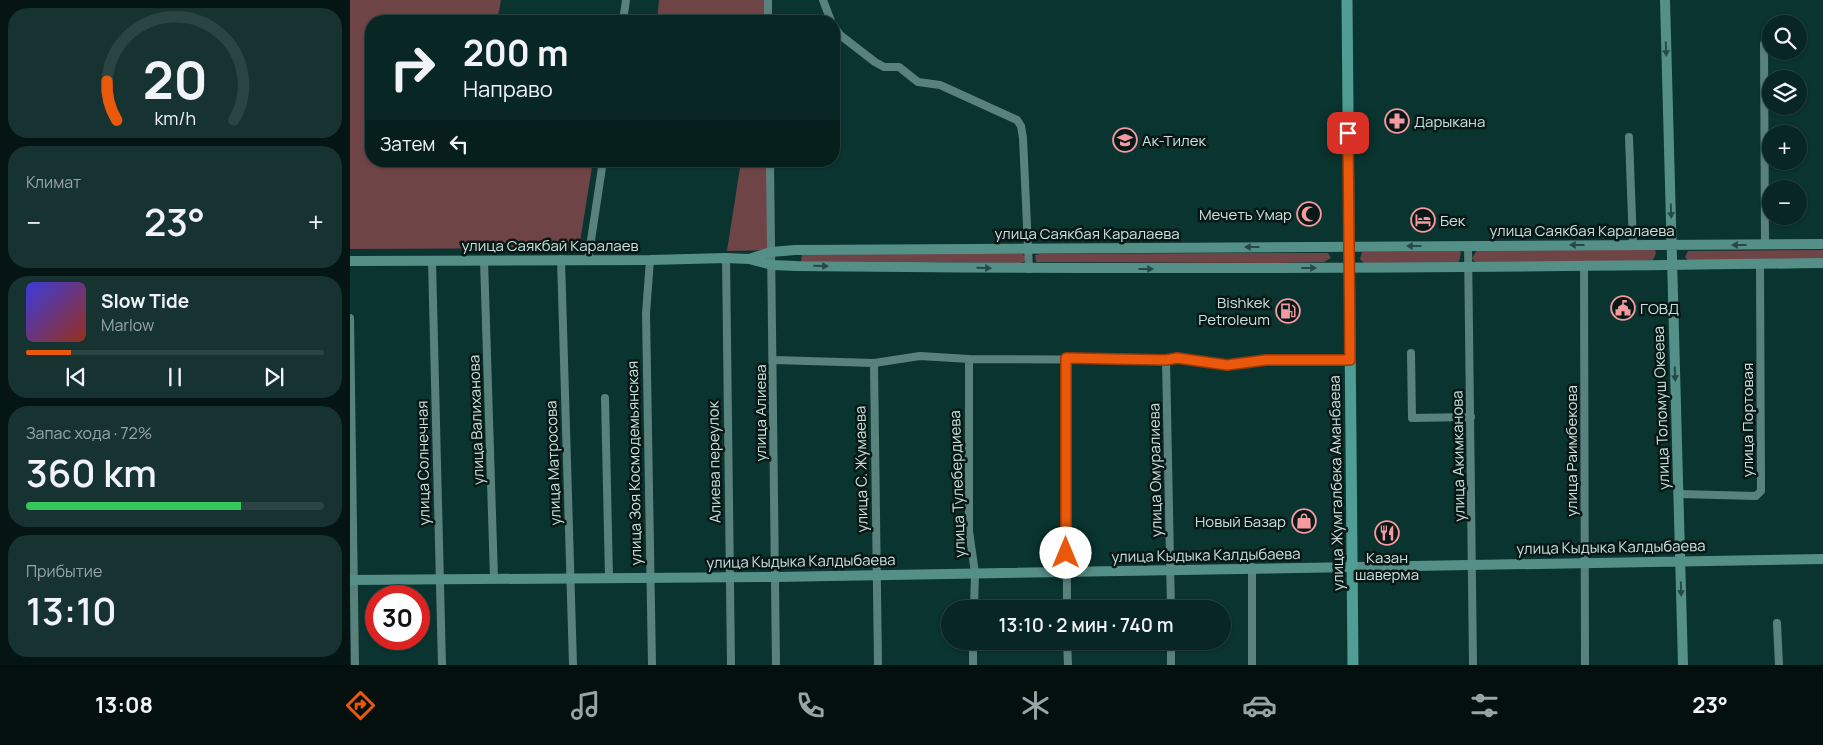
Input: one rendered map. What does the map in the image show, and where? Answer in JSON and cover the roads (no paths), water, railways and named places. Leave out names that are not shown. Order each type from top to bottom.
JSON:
[{"type":"main road","name":"улица Жумгалбека Аманбаева","points":[[1347,0],[1353,665]]},
{"type":"street","points":[[624,15],[626,0]]},
{"type":"street","points":[[768,0],[768,15]]},
{"type":"street","points":[[823,0],[829,15]]},
{"type":"street","name":"улица Толомуш Океева","points":[[1665,0],[1683,665]]},
{"type":"street","points":[[840,35],[875,62],[884,66],[898,67],[918,82],[940,85],[1017,120],[1021,126],[1023,138],[1029,269]]},
{"type":"street","points":[[1764,60],[1765,244]]},
{"type":"street","points":[[1629,137],[1633,245]]},
{"type":"street","points":[[588,260],[602,167]]},
{"type":"street","name":"улица Алиева","points":[[770,167],[774,360],[776,665]]},
{"type":"street","name":"улица Саякбая Каралаева","points":[[772,252],[795,250],[1027,248],[1823,244]]},
{"type":"street","name":"улица Акимканова","points":[[1468,246],[1472,417],[1473,665]]},
{"type":"street","name":"улица Саякбай Каралаев","points":[[749,259],[772,252]]},
{"type":"street","name":"улица Саякбай Каралаев","points":[[350,261],[726,258],[749,259],[772,265]]},
{"type":"street","name":"Алиева переулок","points":[[726,258],[731,665]]},
{"type":"street","name":"улица Матросова","points":[[561,259],[573,665]]},
{"type":"street","name":"улица Валиханова","points":[[484,260],[494,578]]},
{"type":"street","name":"улица Зоя Космодемьянская","points":[[650,260],[646,313],[652,665]]},
{"type":"street","name":"улица Солнечная","points":[[432,261],[442,665]]},
{"type":"street","points":[[772,265],[1029,269],[1468,269],[1823,263]]},
{"type":"street","name":"улица Портовая","points":[[1679,494],[1756,496],[1761,491],[1760,264]]},
{"type":"street","name":"улица Раимбекова","points":[[1584,267],[1585,665]]},
{"type":"street","points":[[350,318],[352,580],[355,665]]},
{"type":"street","points":[[1411,353],[1412,418],[1472,417]]},
{"type":"street","points":[[774,360],[874,363],[920,356],[969,359],[1166,360],[1177,358],[1227,365],[1266,360],[1350,360]]},
{"type":"street","points":[[1066,358],[1066,600]]},
{"type":"street","name":"улица Тулебердиева","points":[[969,359],[969,531],[975,573],[974,600]]},
{"type":"street","name":"улица Омуралиева","points":[[1166,360],[1171,600]]},
{"type":"street","name":"улица С. Жумаева","points":[[874,363],[878,665]]},
{"type":"street","points":[[605,398],[609,577]]},
{"type":"street","name":"улица Кыдыка Калдыбаева","points":[[352,580],[1170,572],[1252,567],[1823,559]]},
{"type":"street","points":[[1252,567],[1252,665]]},
{"type":"street","points":[[1777,623],[1778,665]]},
{"type":"street","points":[[973,650],[973,665]]},
{"type":"street","points":[[1068,650],[1068,665]]},
{"type":"street","points":[[1171,650],[1171,665]]},
{"type":"place","name":"Дарыкана","points":[[1397,121]]},
{"type":"place","name":"Ак-Тилек","points":[[1125,140]]},
{"type":"place","name":"Мечеть Умар","points":[[1309,214]]},
{"type":"place","name":"Бек","points":[[1423,220]]},
{"type":"place","name":"ГОВД","points":[[1623,308]]},
{"type":"place","name":"Bishkek Petroleum","points":[[1288,311]]},
{"type":"place","name":"Новый Базар","points":[[1304,521]]},
{"type":"place","name":"Казан шаверма","points":[[1387,533]]}]
